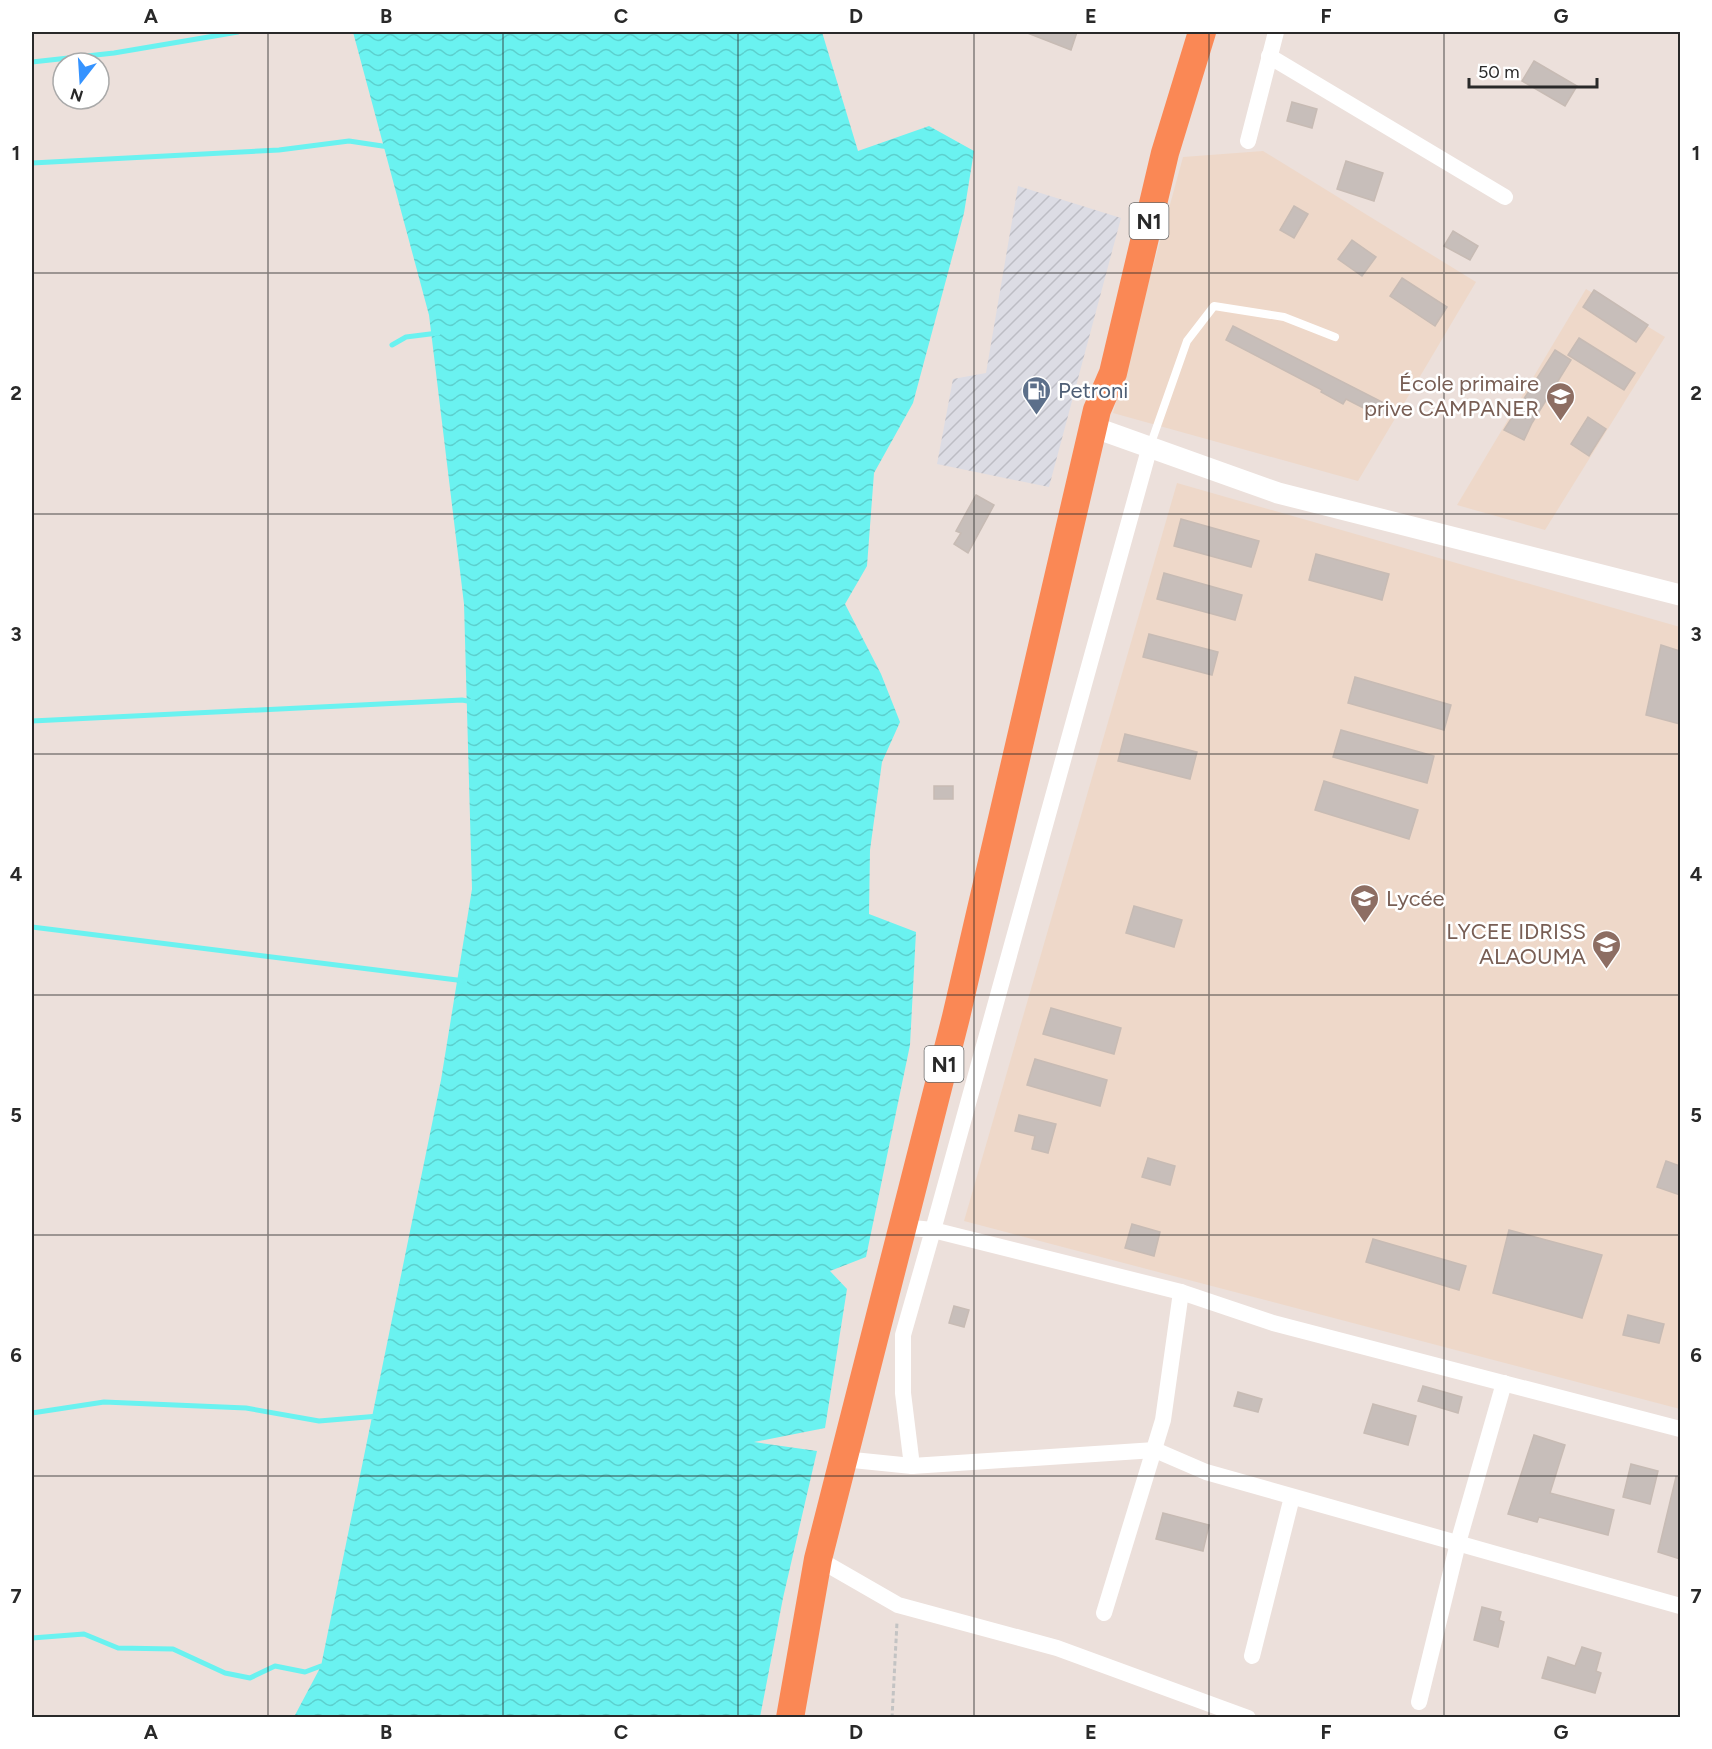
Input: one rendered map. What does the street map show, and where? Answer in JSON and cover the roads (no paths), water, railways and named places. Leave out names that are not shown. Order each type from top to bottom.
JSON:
[{"type":"highway","name":"N1","points":[[1095,419],[1097,375],[1147,159],[1185,32]]},
{"type":"highway","name":"N1","points":[[790,1718],[818,1559],[956,1017],[1095,419],[1113,373],[1165,153],[1202,32]]},
{"type":"street","points":[[1248,141],[1276,32]]},
{"type":"street","points":[[1269,56],[1505,197]]},
{"type":"street","points":[[1095,419],[1150,446],[1278,492],[1680,595]]},
{"type":"street","points":[[912,1466],[903,1393],[903,1335],[1150,446]]},
{"type":"street","points":[[902,1227],[933,1230],[1181,1292],[1273,1323],[1680,1429]]},
{"type":"street","points":[[1104,1613],[1163,1420],[1181,1292]]},
{"type":"street","points":[[1419,1702],[1458,1543],[1504,1383]]},
{"type":"street","points":[[843,1460],[912,1466],[1155,1450],[1206,1472],[1680,1606]]},
{"type":"street","points":[[1252,1656],[1292,1497]]},
{"type":"street","points":[[818,1559],[898,1605],[1057,1648],[1248,1718]]},
{"type":"lane","points":[[1150,446],[1187,341],[1214,306],[1284,317],[1335,337]]},
{"type":"water","points":[[353,32],[822,32],[858,151],[929,126],[974,151],[964,213],[913,403],[874,473],[867,566],[845,604],[881,674],[900,722],[882,762],[870,850],[869,914],[916,932],[910,1045],[866,1257],[830,1271],[847,1289],[825,1428],[754,1442],[817,1451],[783,1598],[760,1717],[294,1717],[321,1666],[441,1080],[472,889],[464,604],[429,315]]},
{"type":"waterway","points":[[32,62],[114,53],[238,32]]},
{"type":"waterway","points":[[32,163],[279,150],[349,141],[389,147]]},
{"type":"waterway","points":[[392,345],[406,337],[438,333]]},
{"type":"waterway","points":[[32,721],[462,700],[473,702]]},
{"type":"waterway","points":[[32,927],[465,981]]},
{"type":"waterway","points":[[32,1413],[104,1402],[246,1408],[319,1421],[379,1416]]},
{"type":"waterway","points":[[32,1638],[84,1634],[118,1648],[173,1649],[225,1673],[250,1678],[275,1666],[305,1672],[321,1666]]},
{"type":"place","name":"Petroni","points":[[1037,416]]},
{"type":"place","name":"École primaire prive CAMPANER","points":[[1560,422]]},
{"type":"place","name":"Lycée","points":[[1365,924]]},
{"type":"place","name":"LYCEE IDRISS ALAOUMA","points":[[1607,970]]}]
